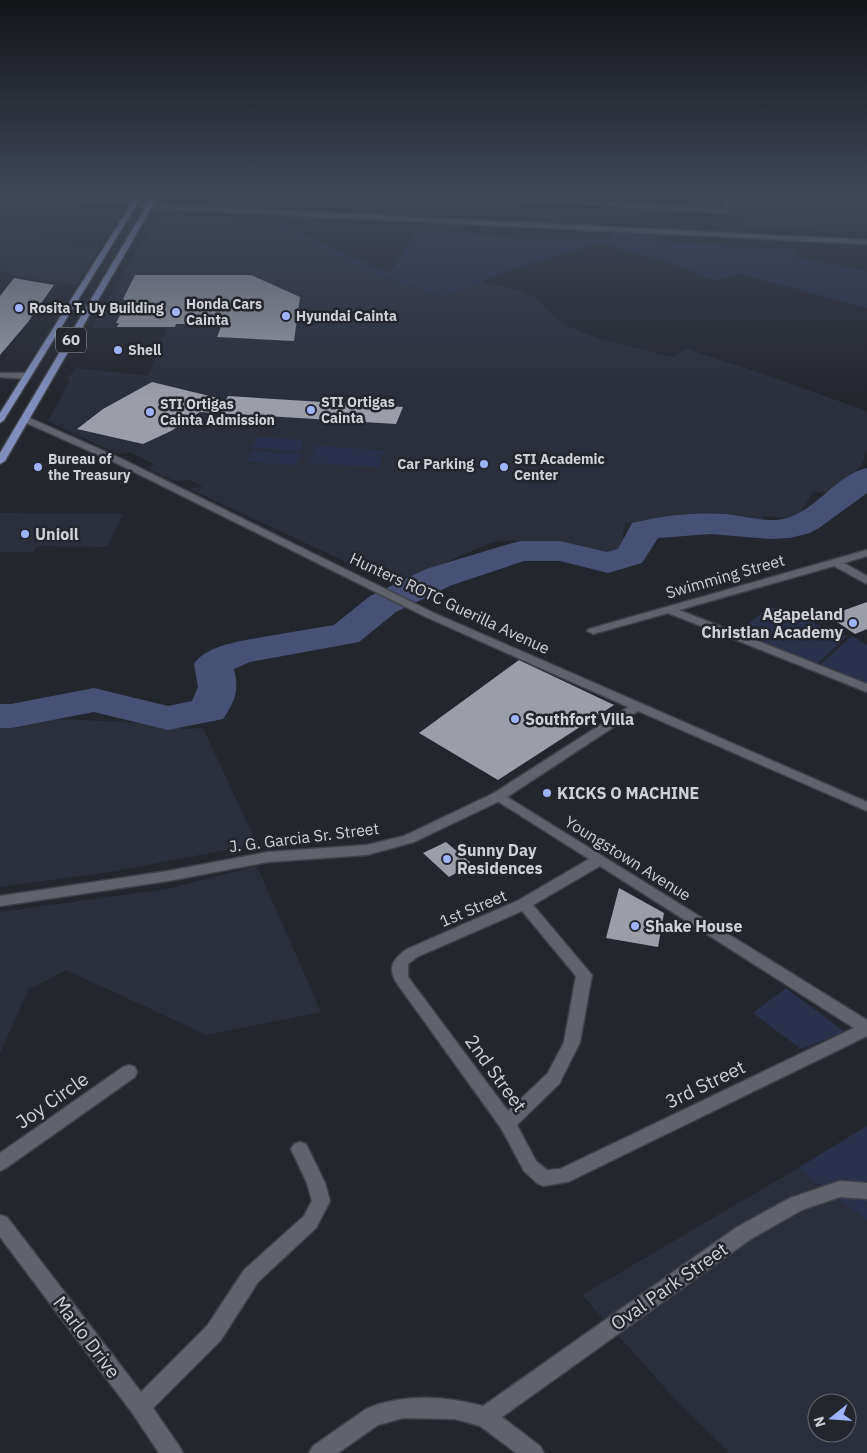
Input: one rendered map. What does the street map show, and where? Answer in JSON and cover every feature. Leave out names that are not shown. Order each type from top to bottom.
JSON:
[{"type":"main road","name":"60","points":[[0,420],[99,261]]},
{"type":"main road","name":"60","points":[[0,461],[116,261]]},
{"type":"street","points":[[0,375],[27,376]]},
{"type":"street","name":"Hunters ROTC Guerilla Avenue","points":[[25,419],[119,461],[430,614],[867,807]]},
{"type":"street","name":"Swimming Street","points":[[593,631],[867,553]]},
{"type":"street","points":[[835,562],[867,581]]},
{"type":"street","points":[[666,609],[867,688]]},
{"type":"street","name":"J. G. Garcia Sr. Street","points":[[0,901],[168,876],[268,857],[367,850],[409,839],[498,796],[638,706]]},
{"type":"street","name":"Youngstown Avenue","points":[[498,796],[867,1028]]},
{"type":"street","name":"1st Street","points":[[401,978],[399,969],[401,961],[412,953],[524,904],[599,860]]},
{"type":"street","points":[[507,1123],[554,1078],[572,1042],[584,975],[524,904]]},
{"type":"street","name":"2nd Street","points":[[401,978],[507,1123],[530,1166],[543,1178],[562,1177]]},
{"type":"street","name":"3rd Street","points":[[562,1177],[867,1028]]},
{"type":"street","name":"Joy Circle","points":[[0,1163],[129,1072]]},
{"type":"street","points":[[140,1407],[214,1333],[251,1276],[310,1222],[321,1201],[316,1183],[300,1149]]},
{"type":"street","name":"Oval Park Street","points":[[484,1417],[744,1233],[796,1204],[840,1189],[867,1191]]},
{"type":"street","name":"Marlo Drive","points":[[0,1222],[140,1407],[172,1453]]},
{"type":"street","points":[[320,1453],[373,1416],[403,1408],[455,1409],[484,1417],[532,1453]]},
{"type":"shaded area","points":[[0,261],[92,261],[76,285],[21,277],[0,271]]},
{"type":"shaded area","name":"STI Academic Center","points":[[131,261],[346,261],[377,275],[443,297],[481,282],[522,291],[537,299],[555,317],[574,329],[600,339],[672,357],[686,349],[867,411],[867,450],[861,466],[828,493],[814,492],[795,519],[764,516],[761,523],[687,519],[625,523],[620,549],[603,554],[511,540],[492,542],[395,585],[192,490],[191,488],[203,487],[190,480],[174,481],[146,468],[154,464],[129,452],[118,454],[48,421],[70,380],[66,379],[76,370],[69,367],[148,376],[167,328],[92,328]]},
{"type":"shaded area","points":[[346,261],[361,261],[385,272],[392,270],[398,261],[541,261],[508,271],[443,297],[377,275]]},
{"type":"shaded area","points":[[663,261],[813,261],[867,271],[867,308],[736,273],[717,281]]},
{"type":"shaded area","points":[[257,437],[304,440],[300,451],[252,448]]},
{"type":"shaded area","points":[[316,446],[385,450],[379,467],[309,463]]},
{"type":"shaded area","points":[[252,451],[301,454],[296,465],[247,462]]},
{"type":"shaded area","points":[[0,513],[123,514],[107,547],[37,546],[33,552],[0,552]]},
{"type":"shaded area","points":[[770,606],[847,636],[817,664],[738,632]]},
{"type":"shaded area","points":[[852,636],[867,645],[867,685],[820,665]]},
{"type":"shaded area","points":[[57,719],[161,724],[185,729],[203,728],[257,844],[110,872],[0,887],[0,721]]},
{"type":"shaded area","points":[[257,866],[321,1012],[207,1035],[66,970],[28,990],[0,1054],[0,912],[166,889]]},
{"type":"shaded area","points":[[786,988],[845,1032],[801,1049],[753,1013]]},
{"type":"shaded area","points":[[867,1126],[867,1221],[798,1168]]},
{"type":"shaded area","points":[[798,1168],[867,1221],[867,1453],[730,1453],[675,1399],[582,1295]]},
{"type":"building","name":"Hyundai Cainta","points":[[135,275],[251,275],[300,297],[294,341],[217,337],[222,324],[176,324],[175,327],[117,327],[119,323],[116,323],[127,301],[123,299]]},
{"type":"building","name":"Rosita T. Uy Building","points":[[14,278],[54,285],[28,322],[0,355],[0,296]]},
{"type":"building","points":[[152,382],[226,400],[228,396],[403,407],[396,424],[200,412],[171,431],[143,444],[77,429],[103,409]]},
{"type":"building","name":"Agapeland Christian Academy","points":[[867,602],[867,629],[855,634],[828,616]]},
{"type":"building","name":"Southfort Villa","points":[[519,660],[614,705],[498,780],[419,733]]},
{"type":"building","name":"Sunny Day Residences","points":[[446,842],[472,864],[449,877],[423,853]]},
{"type":"building","name":"Shake House","points":[[619,888],[664,913],[658,947],[606,938]]},
{"type":"waterway","points":[[0,716],[11,716],[94,700],[168,718],[209,710],[218,687],[213,664],[240,652],[346,634],[383,604],[439,577],[521,551],[560,551],[608,563],[630,556],[640,542],[644,530],[682,525],[711,524],[770,529],[790,528],[798,526],[816,516],[867,477]]},
{"type":"place","name":"Rosita T. Uy Building","points":[[19,308]]},
{"type":"place","name":"Honda Cars Cainta","points":[[176,312]]},
{"type":"place","name":"Hyundai Cainta","points":[[286,316]]},
{"type":"place","name":"Shell","points":[[118,350]]},
{"type":"place","name":"STI Ortigas Cainta","points":[[311,410]]},
{"type":"place","name":"STI Ortigas Cainta Admission","points":[[150,412]]},
{"type":"place","name":"Car Parking","points":[[484,464]]},
{"type":"place","name":"Bureau of the Treasury","points":[[38,467]]},
{"type":"place","name":"STI Academic Center","points":[[504,467]]},
{"type":"place","name":"Unioil","points":[[25,534]]},
{"type":"place","name":"Agapeland Christian Academy","points":[[853,623]]},
{"type":"place","name":"Southfort Villa","points":[[515,719]]},
{"type":"place","name":"KICKS O MACHINE","points":[[547,793]]},
{"type":"place","name":"Sunny Day Residences","points":[[447,859]]},
{"type":"place","name":"Shake House","points":[[635,926]]}]
